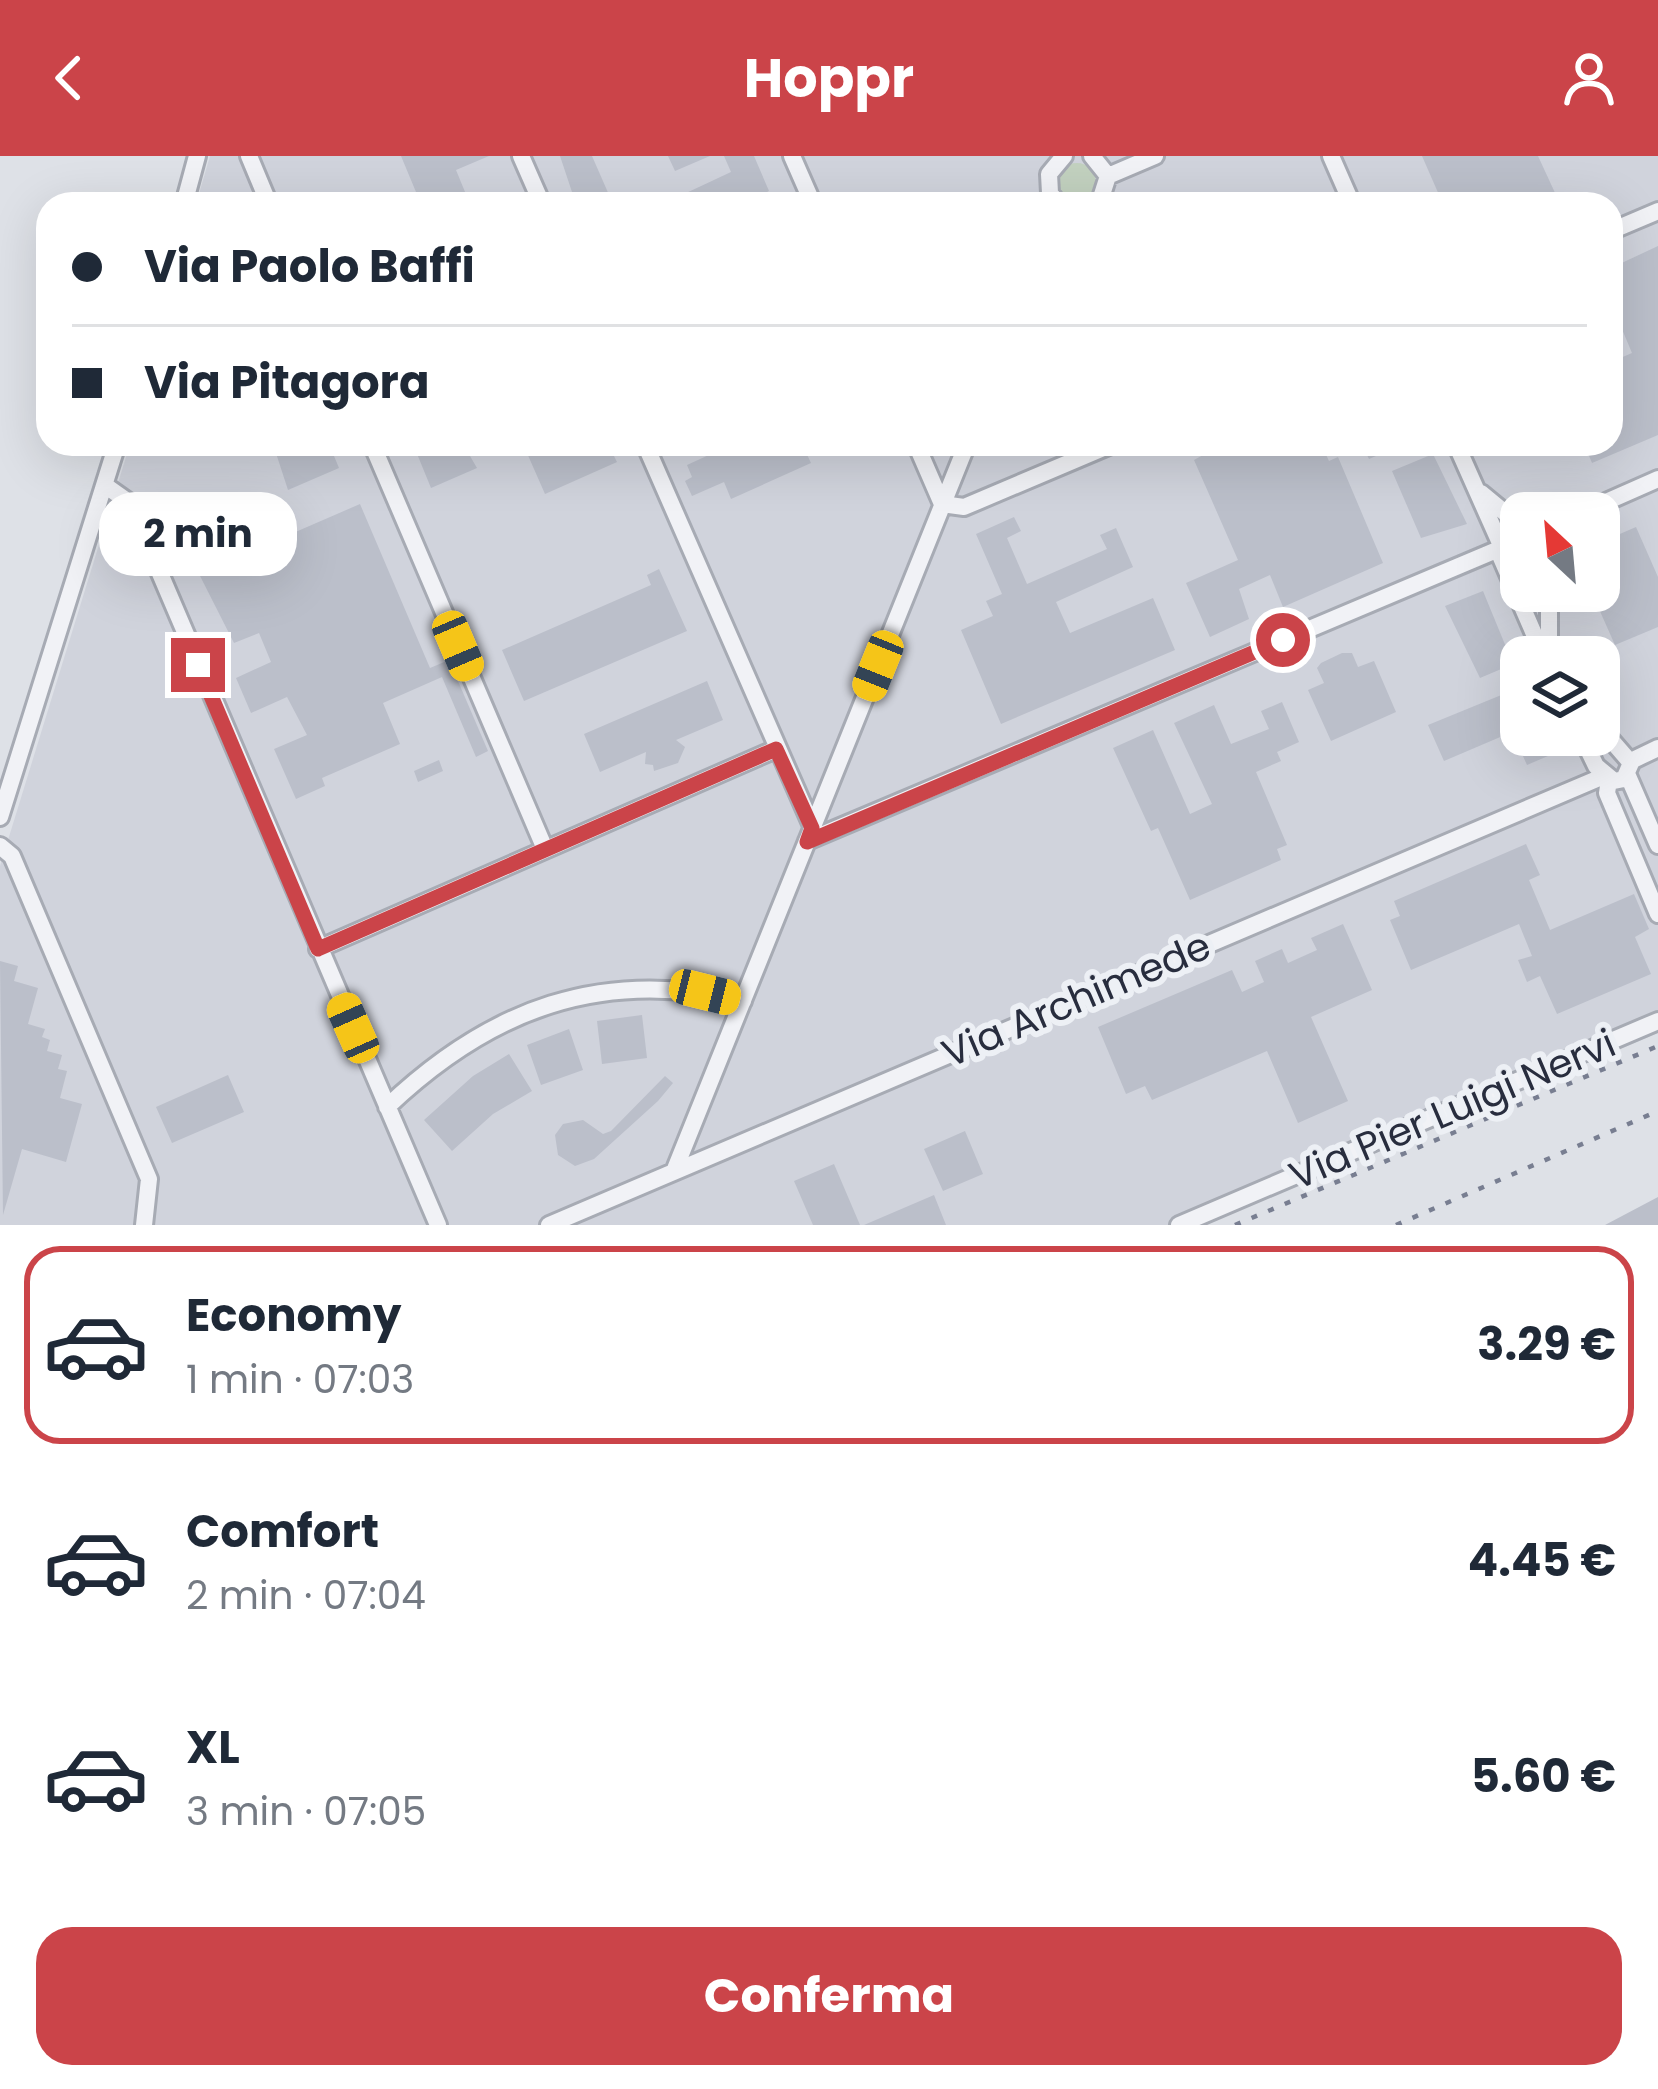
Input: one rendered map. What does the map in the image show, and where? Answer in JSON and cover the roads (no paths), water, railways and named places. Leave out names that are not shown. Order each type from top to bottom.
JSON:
[{"type":"street","points":[[187,192],[197,156]]},
{"type":"street","points":[[248,156],[264,192]]},
{"type":"street","points":[[521,156],[537,192]]},
{"type":"street","points":[[792,156],[808,192]]},
{"type":"street","points":[[1093,156],[1108,176]]},
{"type":"street","points":[[1103,192],[1108,176],[1155,156]]},
{"type":"street","points":[[1331,156],[1347,192]]},
{"type":"street","points":[[1052,192],[1048,184],[1062,157]]},
{"type":"street","points":[[1623,226],[1658,211]]},
{"type":"street","points":[[0,817],[114,456]]},
{"type":"street","points":[[377,456],[545,849]]},
{"type":"street","points":[[650,456],[810,835]]},
{"type":"street","points":[[921,456],[942,504]]},
{"type":"street","points":[[675,1169],[962,456]]},
{"type":"street","points":[[942,504],[964,507],[1084,456]]},
{"type":"street","points":[[1461,456],[1538,636]]},
{"type":"street","points":[[1620,496],[1658,479]]},
{"type":"street","points":[[1473,483],[1500,508]]},
{"type":"street","points":[[106,486],[130,503],[438,1225]]},
{"type":"street","points":[[810,835],[1499,546]]},
{"type":"street","name":"Via Archimede","points":[[549,1225],[1618,773],[1658,748]]},
{"type":"street","points":[[318,949],[776,749]]},
{"type":"street","points":[[1601,756],[1618,773]]},
{"type":"street","points":[[1611,756],[1658,845]]},
{"type":"street","points":[[1618,773],[1607,793],[1658,914]]},
{"type":"street","points":[[0,846],[12,856],[149,1178],[144,1225]]},
{"type":"street","points":[[387,1107],[423,1073],[482,1033],[532,1009],[589,993],[658,986],[743,1001]]},
{"type":"street","name":"Via Pier Luigi Nervi","points":[[1179,1225],[1658,1021]]},
{"type":"railway","points":[[1235,1225],[1658,1046]]},
{"type":"railway","points":[[1396,1225],[1658,1111]]}]
